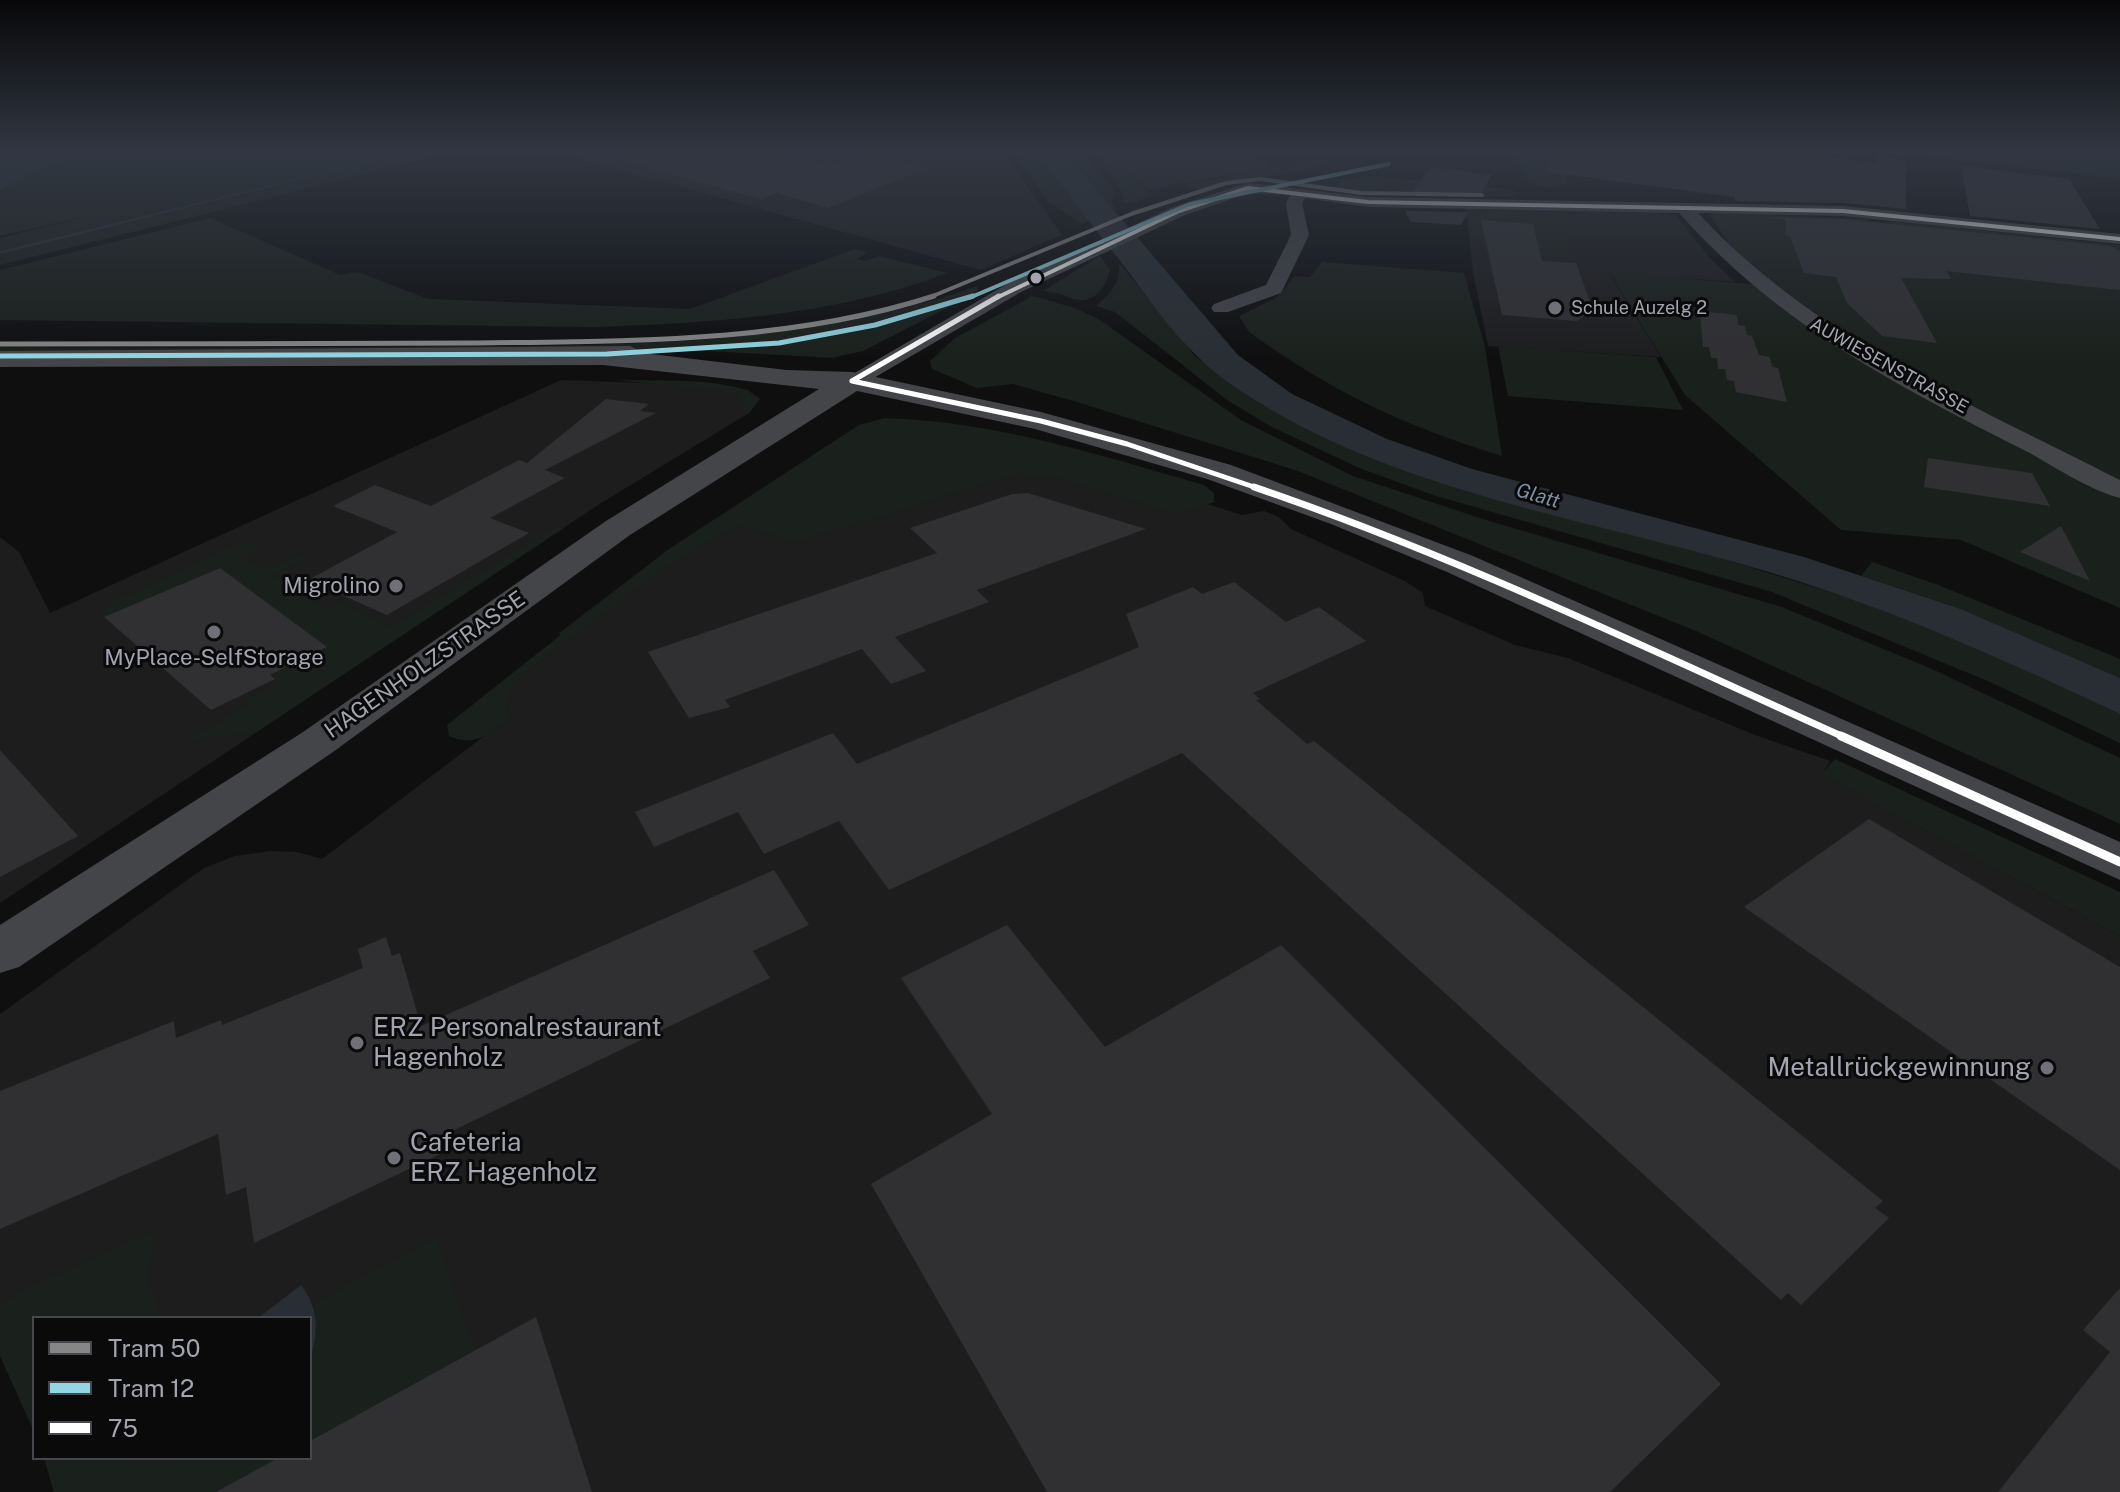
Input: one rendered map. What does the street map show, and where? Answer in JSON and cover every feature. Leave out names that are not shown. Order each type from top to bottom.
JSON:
[{"type":"street","points":[[852,381],[1014,288],[1156,222]]},
{"type":"street","points":[[1221,308],[1274,289],[1300,235],[1297,222]]},
{"type":"street","name":"AUWIESENSTRASSE","points":[[1696,222],[1734,263],[1806,320],[2120,490]]},
{"type":"street","points":[[1963,222],[2120,239]]},
{"type":"street","points":[[0,359],[603,357],[786,379],[852,381],[1041,421],[1127,444],[1343,517],[1488,577],[2120,862]]},
{"type":"street","name":"HAGENHOLZSTRASSE","points":[[0,952],[318,742],[618,528],[852,381]]},
{"type":"shaded area","points":[[0,222],[64,222],[0,236]]},
{"type":"shaded area","points":[[66,222],[120,222],[0,251],[0,238]]},
{"type":"shaded area","points":[[131,222],[174,222],[0,265],[0,254]]},
{"type":"shaded area","points":[[195,222],[218,222],[340,275],[358,272],[428,299],[690,309],[855,249],[868,252],[857,259],[865,261],[879,256],[947,273],[861,299],[773,315],[593,327],[0,320],[0,270]]},
{"type":"shaded area","points":[[806,222],[1052,222],[1062,235],[981,270]]},
{"type":"shaded area","name":"Schule Auzelg 2","points":[[1467,222],[1681,222],[1709,257],[1735,282],[1609,273],[1661,357],[1488,346],[1473,272]]},
{"type":"shaded area","points":[[1480,222],[1561,222],[1573,258],[1486,252]]},
{"type":"shaded area","points":[[1714,222],[1869,222],[1893,226],[1891,222],[1897,222],[2120,245],[2120,608],[1961,540],[1841,530],[1685,395],[1609,272],[1773,286],[1729,244]]},
{"type":"shaded area","points":[[1100,256],[1110,270],[1103,287],[1092,298],[1071,299],[1044,290]]},
{"type":"shaded area","points":[[1322,262],[1464,273],[1485,347],[1502,456],[1466,445],[1370,405],[1310,372],[1249,332],[1239,316],[1276,298],[1295,276],[1310,277]]},
{"type":"shaded area","points":[[1119,263],[1195,356],[1274,411],[1345,445],[1453,486],[1717,557],[1853,599],[1979,647],[2120,714],[2120,743],[1990,682],[1772,592],[1436,496],[1359,468],[1270,426],[1227,400],[1115,312],[1096,306],[1116,282]]},
{"type":"shaded area","points":[[977,286],[974,294],[863,351],[832,358],[692,350],[0,352],[0,347],[574,345],[710,339],[845,321],[911,306]]},
{"type":"shaded area","points":[[1033,296],[1075,308],[1100,320],[1241,420],[1353,476],[1486,520],[1782,607],[1932,669],[2120,758],[2120,824],[1696,631],[1295,470],[1013,384],[977,388],[932,369],[930,361],[955,338]]},
{"type":"shaded area","points":[[1498,346],[1656,357],[1683,410],[1508,396]]},
{"type":"shaded area","points":[[561,380],[727,386],[748,390],[760,399],[749,413],[598,505],[0,903],[0,537],[19,552],[50,613]]},
{"type":"shaded area","points":[[617,380],[714,383],[733,386],[760,399],[749,413],[738,393]]},
{"type":"shaded area","points":[[885,418],[966,426],[1086,451],[1204,485],[1214,493],[1214,502],[1177,514],[1059,478],[1016,474],[797,542],[735,525],[660,571],[524,673],[509,694],[506,704],[509,718],[495,729],[474,740],[449,736],[447,725],[669,549],[859,425]]},
{"type":"shaded area","points":[[875,430],[1112,474],[1242,515],[1264,511],[1279,517],[1291,529],[1405,581],[1423,593],[1425,606],[1515,645],[1568,658],[1755,735],[1830,761],[1822,774],[2120,936],[2120,1492],[54,1492],[45,1460],[312,1460],[312,1316],[32,1316],[32,1427],[0,1356],[0,1014],[204,868],[235,856],[271,851],[298,852],[322,859],[508,718],[504,703],[509,689],[524,673],[565,642],[559,633],[669,549]]},
{"type":"shaded area","points":[[567,526],[255,733],[186,740],[251,704],[245,700],[275,685],[270,676],[326,647],[220,568],[104,617],[103,611],[111,603],[235,545],[250,543],[264,548],[242,560],[268,569],[297,555],[307,558],[272,576],[313,596],[308,599],[328,608],[342,603],[390,627],[554,529]]},
{"type":"shaded area","points":[[1872,562],[1941,586],[2120,659],[2120,678],[1961,609],[1861,576]]},
{"type":"shaded area","points":[[1835,759],[2120,892],[2120,936],[1821,774]]},
{"type":"shaded area","points":[[154,1231],[147,1281],[162,1316],[32,1316],[32,1427],[0,1356],[0,1308],[21,1291]]},
{"type":"shaded area","points":[[436,1238],[475,1350],[312,1440],[312,1350],[317,1328],[314,1303]]},
{"type":"shaded area","points":[[45,1460],[276,1460],[252,1492],[54,1492]]},
{"type":"water","points":[[120,222],[131,222],[0,254],[0,251]]},
{"type":"water","name":"Glatt","points":[[1090,222],[1124,222],[1238,355],[1292,394],[1387,439],[1472,469],[1804,557],[1961,609],[2120,678],[2120,714],[1953,639],[1826,590],[1712,556],[1494,499],[1353,451],[1287,419],[1210,368],[1159,313]]},
{"type":"water","points":[[301,1285],[316,1320],[312,1351],[312,1316],[261,1316]]},
{"type":"building","points":[[1411,222],[1463,222],[1461,225]]},
{"type":"building","points":[[1481,222],[1533,224],[1542,261],[1576,263],[1593,310],[1577,321],[1502,315]]},
{"type":"building","points":[[1786,222],[1869,222],[2111,246],[2120,251],[2120,290],[1946,271],[1951,279],[1901,278],[1937,343],[1882,336],[1847,303],[1836,277],[1804,273],[1790,236],[1785,235]]},
{"type":"building","points":[[2026,222],[2095,222],[2100,229]]},
{"type":"building","points":[[1700,311],[1737,315],[1738,325],[1745,326],[1747,335],[1752,336],[1759,355],[1770,357],[1772,367],[1778,368],[1787,402],[1736,392],[1734,381],[1727,380],[1725,369],[1718,369],[1717,358],[1711,358],[1709,347],[1703,347]]},
{"type":"building","points":[[606,399],[649,404],[640,411],[656,413],[545,470],[565,478],[490,518],[529,533],[387,615],[308,580],[397,532],[333,506],[375,485],[431,506],[519,460],[527,463]]},
{"type":"building","points":[[1928,458],[2032,473],[2050,506],[1924,487]]},
{"type":"building","points":[[1028,493],[1146,529],[977,590],[989,602],[895,637],[926,671],[891,684],[862,649],[725,700],[730,707],[689,718],[648,652],[937,553],[910,528],[1012,494]]},
{"type":"building","points":[[2061,526],[2090,581],[2020,552]]},
{"type":"building","name":"MyPlace-SelfStorage","points":[[220,568],[327,647],[270,675],[275,679],[211,710],[104,617]]},
{"type":"building","points":[[1234,582],[1286,622],[1319,607],[1366,641],[1253,693],[1260,699],[1256,700],[1307,744],[1314,741],[1883,1201],[1875,1208],[1889,1218],[1801,1305],[1788,1293],[1781,1300],[1182,753],[889,890],[839,821],[764,854],[738,812],[654,847],[635,812],[833,733],[857,764],[1139,647],[1126,614],[1193,587],[1202,594]]},
{"type":"building","points":[[0,750],[78,836],[0,877]]},
{"type":"building","name":"Metallrückgewinnung","points":[[1869,819],[2120,967],[2120,1170],[1744,907]]},
{"type":"building","points":[[774,870],[809,925],[753,951],[770,978],[448,1133],[453,1148],[254,1243],[246,1187],[226,1195],[218,1134],[0,1229],[0,1091],[174,1021],[176,1038],[221,1020],[222,1025],[363,968],[358,949],[386,937],[392,956],[400,953],[421,1026]]},
{"type":"building","points":[[1007,925],[1105,1047],[1281,945],[1721,1384],[1610,1492],[1047,1492],[871,1184],[992,1114],[901,978]]},
{"type":"building","points":[[2120,1288],[2120,1492],[1998,1492],[2110,1352],[2083,1330]]},
{"type":"building","points":[[536,1317],[592,1492],[216,1492],[274,1460],[312,1460],[312,1440]]},
{"type":"tram line","name":"50","points":[[0,344],[525,342],[687,336],[794,327],[898,308],[946,293],[1113,222]]},
{"type":"tram line","name":"12","points":[[0,356],[607,354],[779,343],[875,325],[958,303],[1149,222]]},
{"type":"transit line","name":"75","points":[[852,381],[1014,288],[1156,222]]},
{"type":"transit line","name":"75","points":[[1948,222],[2120,239]]},
{"type":"transit line","name":"75","points":[[852,381],[1041,421],[1127,444],[1343,517],[1460,564],[2120,862]]},
{"type":"place","name":"Schule Auzelg 2","points":[[1555,308]]},
{"type":"place","name":"Migrolino","points":[[396,586]]},
{"type":"place","name":"MyPlace-SelfStorage","points":[[214,632]]},
{"type":"place","name":"ERZ Personalrestaurant Hagenholz","points":[[357,1043]]},
{"type":"place","name":"Metallrückgewinnung","points":[[2047,1068]]},
{"type":"place","name":"Cafeteria ERZ Hagenholz","points":[[394,1158]]}]
